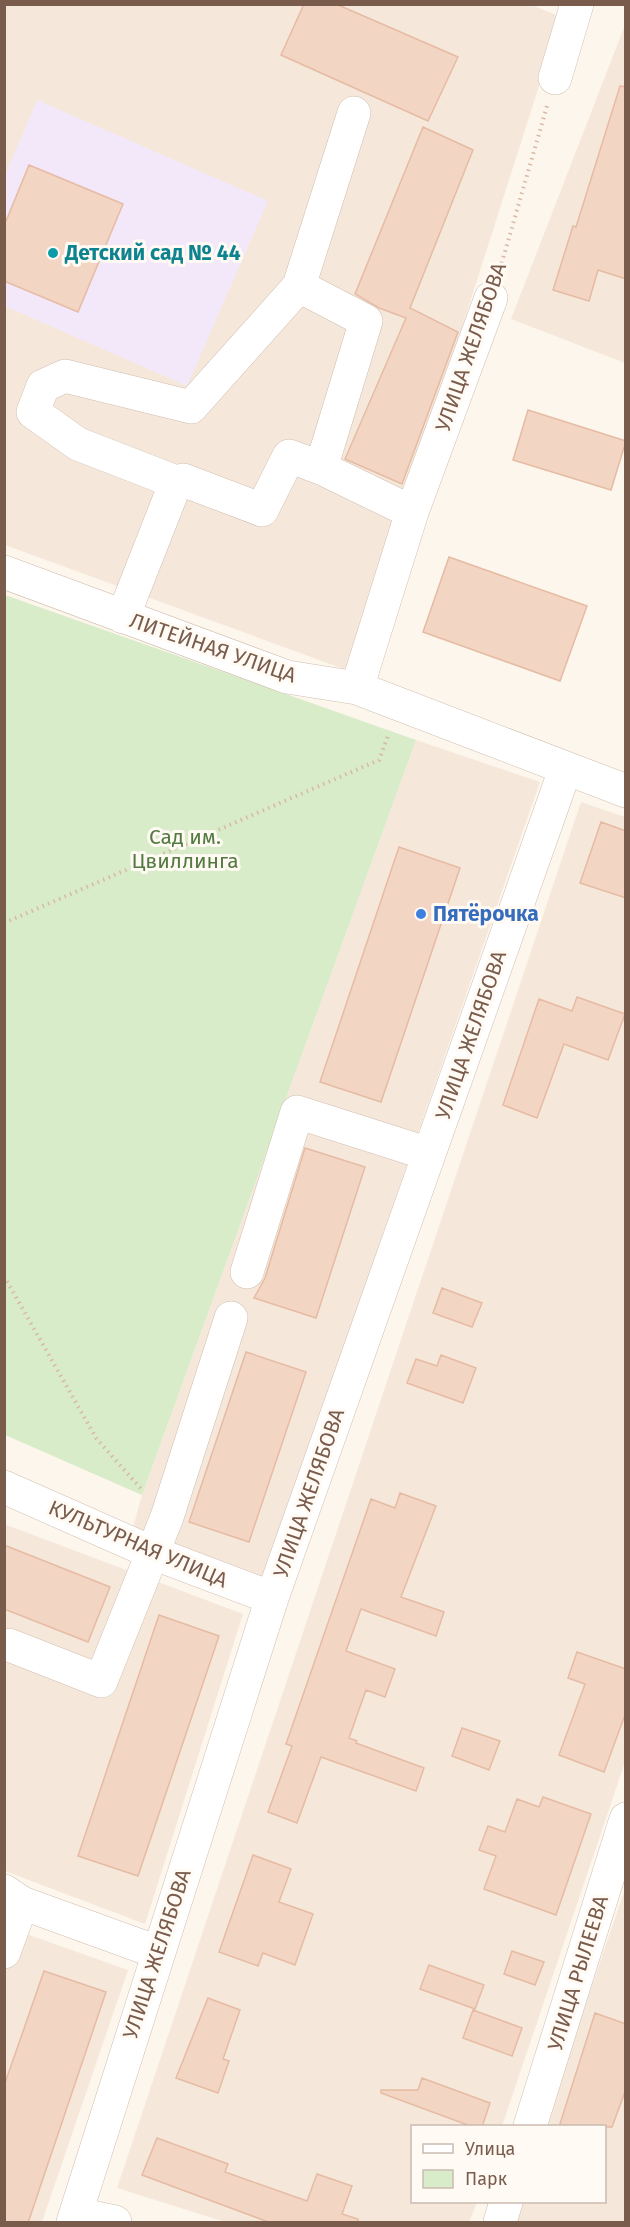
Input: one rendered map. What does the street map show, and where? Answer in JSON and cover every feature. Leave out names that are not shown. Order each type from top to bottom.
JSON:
[{"type":"street","points":[[555,78],[577,4]]},
{"type":"street","points":[[354,113],[299,286],[191,407],[65,376],[43,386],[33,412],[78,444],[176,482],[183,480],[262,510],[289,456],[321,468],[412,512]]},
{"type":"street","points":[[299,286],[366,321],[321,468]]},
{"type":"street","name":"УЛИЦА ЖЕЛЯБОВА","points":[[357,688],[412,512],[491,298]]},
{"type":"street","points":[[123,617],[176,482]]},
{"type":"street","name":"ЛИТЕЙНАЯ УЛИЦА","points":[[4,573],[288,677],[357,688],[565,770],[626,791]]},
{"type":"street","name":"УЛИЦА ЖЕЛЯБОВА","points":[[75,2218],[157,1952],[272,1598],[565,770]]},
{"type":"street","points":[[247,1272],[297,1112],[429,1154]]},
{"type":"street","points":[[9,1645],[101,1680],[167,1517],[231,1318]]},
{"type":"street","name":"КУЛЬТУРНАЯ УЛИЦА","points":[[4,1487],[153,1553],[272,1598]]},
{"type":"street","name":"УЛИЦА РЫЛЕЕВА","points":[[531,2125],[626,1819]]},
{"type":"street","points":[[4,1952],[13,1897],[157,1952]]},
{"type":"street","points":[[500,2223],[506,2203]]},
{"type":"street","points":[[75,2218],[115,2223]]},
{"type":"path","name":"УЛИЦА ЖЕЛЯБОВА","points":[[491,298],[555,78]]},
{"type":"path","points":[[4,923],[379,760],[400,704]]},
{"type":"path","points":[[4,1276],[96,1438],[167,1517]]},
{"type":"shaded area","points":[[529,4],[561,17],[352,672],[5,545],[4,5]]},
{"type":"shaded area","points":[[625,25],[625,363],[511,319]]},
{"type":"shaded area","points":[[37,100],[268,201],[187,386],[5,306],[5,176]]},
{"type":"shaded area","points":[[416,740],[540,782],[263,1579],[132,1531],[142,1495]]},
{"type":"shaded area","points":[[581,802],[625,817],[625,1762],[502,2125],[411,2125],[411,2203],[477,2203],[469,2222],[225,2222],[117,2188]]},
{"type":"shaded area","points":[[4,1524],[243,1614],[145,1924],[5,1871]]},
{"type":"shaded area","points":[[625,1889],[625,2222],[511,2222],[518,2203],[606,2203],[606,2125],[544,2125]]},
{"type":"shaded area","points":[[4,1926],[128,1970],[42,2222],[5,2222]]},
{"type":"green space","name":"Сад им. Цвиллинга","points":[[5,595],[416,740],[142,1495],[5,1435]]},
{"type":"building","points":[[304,4],[336,4],[458,57],[428,121],[281,55]]},
{"type":"building","points":[[620,86],[626,87],[626,279],[598,270],[589,301],[553,290],[573,226],[576,227]]},
{"type":"building","points":[[423,127],[473,150],[410,308],[458,332],[402,484],[345,459],[406,318],[379,308],[355,294]]},
{"type":"building","name":"Детский сад № 44","points":[[29,165],[123,204],[78,312],[4,281],[4,226]]},
{"type":"building","points":[[528,410],[626,441],[611,490],[513,460]]},
{"type":"building","points":[[449,557],[587,606],[560,681],[423,632]]},
{"type":"building","points":[[601,822],[626,831],[626,898],[580,883]]},
{"type":"building","points":[[399,847],[460,868],[381,1102],[320,1082]]},
{"type":"building","points":[[577,997],[625,1014],[608,1060],[564,1044],[537,1118],[503,1105],[539,999],[572,1011]]},
{"type":"building","points":[[305,1148],[365,1167],[316,1318],[254,1298],[265,1278]]},
{"type":"building","points":[[442,1288],[482,1303],[472,1327],[433,1313]]},
{"type":"building","points":[[246,1352],[306,1372],[249,1542],[189,1522]]},
{"type":"building","points":[[441,1355],[476,1368],[463,1403],[407,1383],[416,1359],[437,1366]]},
{"type":"building","points":[[400,1493],[436,1506],[401,1597],[444,1612],[436,1636],[361,1609],[346,1651],[395,1669],[385,1697],[366,1690],[349,1738],[357,1741],[356,1743],[424,1768],[416,1791],[321,1757],[297,1823],[268,1812],[292,1746],[286,1744],[371,1499],[395,1508]]},
{"type":"building","points":[[4,1545],[110,1587],[88,1642],[4,1609]]},
{"type":"building","points":[[159,1615],[219,1636],[138,1876],[78,1856]]},
{"type":"building","points":[[577,1652],[626,1669],[626,1712],[604,1772],[559,1755],[585,1684],[568,1678]]},
{"type":"building","points":[[462,1728],[500,1741],[489,1770],[452,1756]]},
{"type":"building","points":[[543,1797],[591,1814],[556,1915],[484,1889],[496,1856],[479,1850],[488,1826],[505,1832],[517,1799],[539,1807]]},
{"type":"building","points":[[253,1855],[291,1869],[279,1902],[313,1914],[295,1965],[263,1953],[258,1966],[219,1952]]},
{"type":"building","points":[[512,1951],[544,1962],[535,1985],[504,1974]]},
{"type":"building","points":[[429,1965],[484,1985],[475,2009],[420,1989]]},
{"type":"building","points":[[44,1971],[106,1992],[28,2223],[4,2223],[4,2086]]},
{"type":"building","points":[[208,1998],[240,2010],[223,2059],[229,2061],[218,2093],[176,2078]]},
{"type":"building","points":[[473,2010],[522,2028],[512,2056],[463,2038]]},
{"type":"building","points":[[595,2013],[626,2024],[626,2089],[612,2127],[560,2125]]},
{"type":"building","points":[[422,2078],[490,2103],[483,2125],[468,2125],[381,2093],[381,2090],[418,2090]]},
{"type":"building","points":[[157,2138],[228,2164],[225,2172],[307,2201],[317,2174],[352,2186],[342,2214],[358,2219],[358,2223],[271,2223],[142,2175]]},
{"type":"place","name":"Детский сад № 44","points":[[53,253]]},
{"type":"place","name":"Пятёрочка","points":[[421,914]]}]
